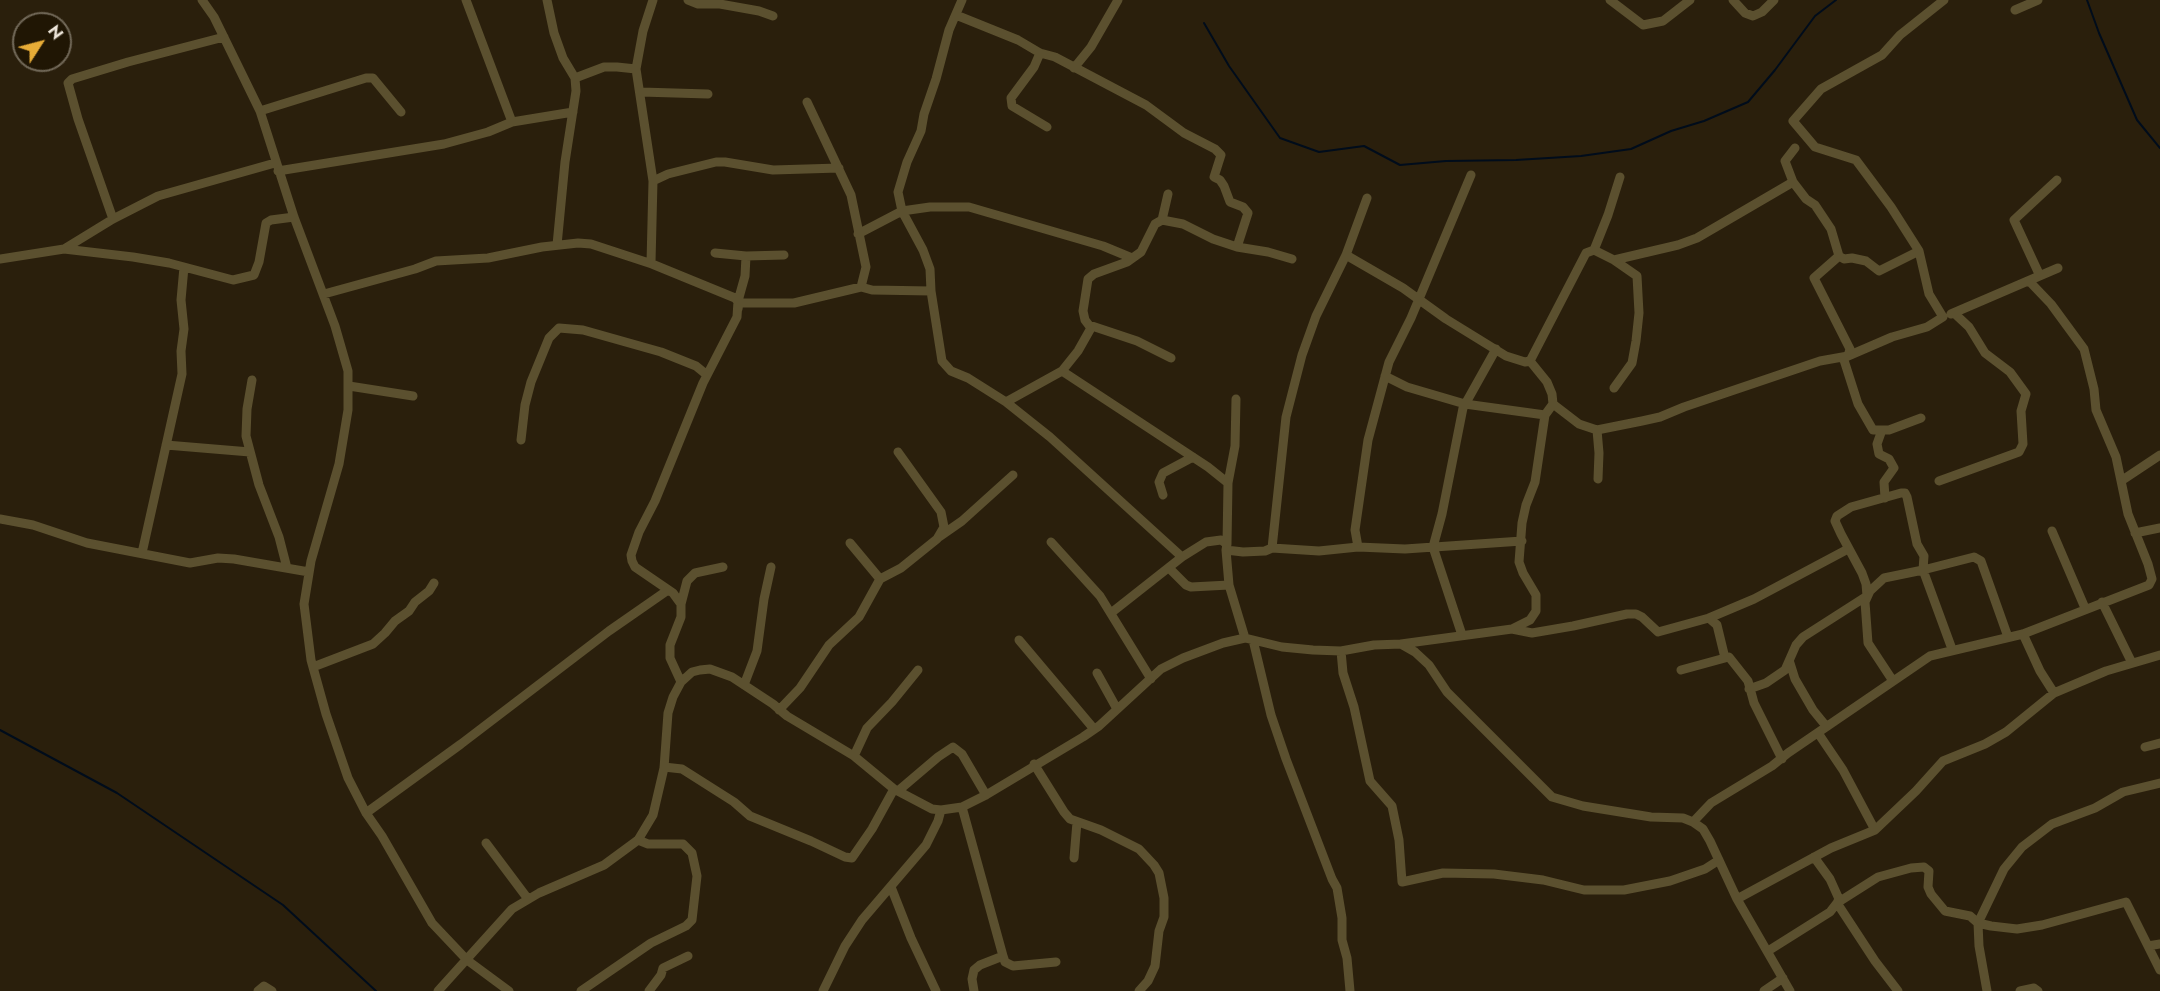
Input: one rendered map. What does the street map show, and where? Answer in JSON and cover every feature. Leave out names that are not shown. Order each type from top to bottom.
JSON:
[{"type":"street","points":[[202,0],[214,16],[260,111],[294,217],[324,294],[348,371],[348,410],[339,464],[309,572],[304,604],[313,668],[326,714],[348,778],[366,813],[382,836],[432,923],[467,960],[509,991]]},
{"type":"street","points":[[466,0],[513,122]]},
{"type":"street","points":[[547,0],[554,33],[563,58],[575,78],[576,91],[565,162],[557,245]]},
{"type":"street","points":[[651,263],[653,181],[636,69],[643,31],[653,0]]},
{"type":"street","points":[[688,0],[698,4],[740,7],[773,16]]},
{"type":"street","points":[[962,0],[949,30],[921,130],[898,192],[902,211],[923,250],[930,269],[931,291],[942,361],[951,371],[968,378],[1006,402],[1074,458],[1182,557]]},
{"type":"street","points":[[1074,68],[1091,47],[1118,0]]},
{"type":"street","points":[[1610,0],[1643,25],[1663,21],[1690,0]]},
{"type":"street","points":[[1733,0],[1745,13],[1753,16],[1762,12],[1774,0]]},
{"type":"street","points":[[1943,317],[1929,294],[1919,251],[1891,207],[1856,160],[1815,147],[1793,121],[1821,89],[1882,55],[1900,35],[1944,0]]},
{"type":"street","points":[[2015,10],[2038,0]]},
{"type":"street","points":[[956,15],[1018,40],[1040,53],[1054,57],[1146,105],[1184,133],[1221,155],[1214,177],[1224,186],[1230,202],[1243,207],[1248,213],[1237,248]]},
{"type":"street","points":[[113,219],[78,119],[68,83],[72,79],[129,62],[224,37]]},
{"type":"street","points":[[1040,53],[1034,67],[1011,98],[1012,106],[1047,127]]},
{"type":"street","points":[[575,78],[604,67],[617,66],[636,69]]},
{"type":"street","points":[[260,111],[366,78],[373,78],[401,112]]},
{"type":"street","points":[[641,92],[708,94]]},
{"type":"street","points":[[807,102],[851,195],[866,267],[861,287]]},
{"type":"street","points":[[64,249],[113,219],[158,196],[205,181],[277,167],[444,144],[488,132],[513,122],[573,112]]},
{"type":"street","points":[[1795,148],[1785,161],[1793,182],[1806,199],[1815,205],[1831,229],[1839,255],[1844,259],[1866,261],[1879,271],[1919,251]]},
{"type":"street","points":[[653,181],[668,174],[716,162],[773,170],[839,168]]},
{"type":"street","points":[[1358,547],[1355,530],[1368,440],[1389,362],[1471,175]]},
{"type":"street","points":[[1530,361],[1581,261],[1586,253],[1594,250],[1620,177]]},
{"type":"street","points":[[2040,276],[2014,220],[2057,180]]},
{"type":"street","points":[[1614,260],[1678,245],[1697,238],[1793,182]]},
{"type":"street","points":[[1162,220],[1168,194]]},
{"type":"street","points":[[1272,548],[1286,417],[1302,355],[1346,255],[1367,198]]},
{"type":"street","points":[[858,234],[902,211],[930,207],[969,207],[1103,246],[1132,258]]},
{"type":"street","points":[[0,259],[64,249],[134,257],[233,280],[254,274],[259,262],[265,225],[271,220],[294,217]]},
{"type":"street","points":[[1006,402],[1062,371],[1078,351],[1091,327],[1083,311],[1088,279],[1141,252],[1155,224],[1162,220],[1183,224],[1237,248],[1268,252],[1292,259]]},
{"type":"street","points":[[324,294],[436,261],[488,258],[578,243],[591,244],[651,263],[739,304],[794,303],[861,287],[872,290],[931,291]]},
{"type":"street","points":[[1594,250],[1637,276],[1639,313],[1632,363],[1614,388]]},
{"type":"street","points":[[715,253],[746,256],[784,255]]},
{"type":"street","points":[[1346,255],[1404,288],[1446,319],[1506,356],[1525,362],[1530,361]]},
{"type":"street","points":[[1839,255],[1814,278],[1850,349],[1846,357],[1858,404],[1874,430],[1889,430],[1921,418]]},
{"type":"street","points":[[681,682],[670,658],[670,645],[683,608],[668,590],[636,567],[631,555],[708,375],[733,326],[746,276],[746,256]]},
{"type":"street","points":[[142,553],[182,374],[181,351],[184,329],[181,300],[184,267]]},
{"type":"street","points":[[1553,404],[1579,424],[1597,430],[1660,417],[1820,362],[1846,357],[1892,338],[1927,327],[1943,317],[2058,268]]},
{"type":"street","points":[[1693,822],[1711,803],[1773,766],[1930,656],[2023,634],[2149,585],[2152,579],[2127,514],[2116,458],[2096,410],[2094,389],[2084,349],[2051,304],[2029,281]]},
{"type":"street","points":[[1939,481],[2019,452],[2023,444],[2021,411],[2026,394],[2010,372],[1985,353],[1969,327],[1954,313]]},
{"type":"street","points":[[1089,325],[1137,340],[1171,358]]},
{"type":"street","points":[[521,440],[525,405],[531,382],[549,338],[559,328],[583,330],[661,352],[696,366],[708,375]]},
{"type":"street","points":[[1462,635],[1433,547],[1465,404],[1496,349]]},
{"type":"street","points":[[1512,629],[1530,620],[1536,611],[1536,595],[1522,573],[1519,562],[1522,523],[1535,482],[1545,416],[1553,404],[1547,382],[1530,361]]},
{"type":"street","points":[[1062,371],[1193,457],[1228,483]]},
{"type":"street","points":[[1385,376],[1407,387],[1465,404],[1545,416]]},
{"type":"street","points":[[252,380],[247,409],[246,436],[259,485],[279,537],[287,568]]},
{"type":"street","points":[[349,386],[413,396]]},
{"type":"street","points":[[1236,399],[1235,446],[1228,483],[1226,547],[1229,585],[1249,639],[1286,759],[1337,888],[1350,991]]},
{"type":"street","points":[[1597,430],[1598,479]]},
{"type":"street","points":[[1882,430],[1877,444],[1880,454],[1889,459],[1894,468],[1884,482],[1885,498]]},
{"type":"street","points":[[166,445],[250,452]]},
{"type":"street","points":[[898,452],[941,512],[944,527],[937,538]]},
{"type":"street","points":[[2121,481],[2160,455]]},
{"type":"street","points":[[1163,495],[1159,482],[1163,472],[1193,457]]},
{"type":"street","points":[[779,710],[800,688],[829,645],[859,617],[880,579],[901,568],[962,521],[1013,475]]},
{"type":"street","points":[[1868,596],[1862,573],[1835,521],[1837,516],[1851,507],[1905,493],[1917,544],[1924,556],[1923,570],[1952,649]]},
{"type":"street","points":[[0,519],[33,525],[87,543],[190,563],[218,558],[309,572]]},
{"type":"street","points":[[2135,533],[2160,528]]},
{"type":"street","points":[[2052,531],[2085,608]]},
{"type":"street","points":[[1111,613],[1182,557],[1206,542],[1221,540],[1226,547],[1243,552],[1265,551],[1272,548],[1319,552],[1358,547],[1405,549],[1521,541]]},
{"type":"street","points":[[1051,542],[1100,596],[1151,679]]},
{"type":"street","points":[[850,543],[880,579]]},
{"type":"street","points":[[438,991],[512,909],[528,899],[604,865],[639,840],[653,815],[664,767],[668,713],[673,697],[681,682],[692,672],[710,669],[732,677],[779,710],[854,756],[896,790],[932,809],[941,810],[962,807],[986,795],[1094,729],[1161,669],[1223,643],[1249,639],[1282,647],[1341,651],[1512,629],[1532,633],[1627,614],[1642,616],[1658,632],[1709,618],[1754,599],[1848,549]]},
{"type":"street","points":[[1893,681],[1868,643],[1865,602],[1870,591],[1884,578],[1974,557],[1981,561],[2008,637]]},
{"type":"street","points":[[681,604],[687,581],[695,573],[723,567]]},
{"type":"street","points":[[744,685],[757,651],[771,567]]},
{"type":"street","points":[[1169,568],[1191,587],[1229,585]]},
{"type":"street","points":[[313,668],[373,644],[395,621],[409,611],[434,583]]},
{"type":"street","points":[[366,813],[609,631],[668,590]]},
{"type":"street","points":[[1749,689],[1772,679],[1785,670],[1796,645],[1803,637],[1868,596]]},
{"type":"street","points":[[2102,602],[2132,663]]},
{"type":"street","points":[[1709,618],[1717,625],[1725,658]]},
{"type":"street","points":[[2023,634],[2040,671],[2054,693]]},
{"type":"street","points":[[1018,640],[1094,729]]},
{"type":"street","points":[[1401,644],[1415,652],[1429,665],[1447,693],[1552,796],[1583,806],[1651,817],[1683,818],[1703,829],[1737,899],[1790,991]]},
{"type":"street","points":[[1341,651],[1343,673],[1354,707],[1370,781],[1392,806],[1399,840],[1402,882],[1443,873],[1494,874],[1543,880],[1584,890],[1624,890],[1670,881],[1705,869],[1719,860]]},
{"type":"street","points":[[1737,899],[1831,848],[1875,830],[1916,791],[1943,761],[2006,732],[2054,693],[2106,671],[2160,655]]},
{"type":"street","points":[[1681,670],[1729,657],[1748,681],[1754,703],[1782,759]]},
{"type":"street","points":[[1790,663],[1795,679],[1875,830]]},
{"type":"street","points":[[854,756],[867,728],[918,670]]},
{"type":"street","points":[[1097,673],[1117,709]]},
{"type":"street","points":[[2145,747],[2160,743]]},
{"type":"street","points":[[664,767],[682,769],[734,802],[750,816],[852,858],[896,790],[953,747],[962,754],[986,795]]},
{"type":"street","points":[[1035,764],[1064,812],[1077,822],[1101,830],[1139,849],[1159,873],[1164,898],[1164,917],[1159,931],[1155,966],[1139,991]]},
{"type":"street","points":[[1987,991],[1979,946],[1978,923],[2004,869],[2022,847],[2052,825],[2095,808],[2123,792],[2160,783]]},
{"type":"street","points":[[962,807],[1005,962],[1013,966],[1056,962]]},
{"type":"street","points":[[823,991],[845,946],[862,920],[926,845],[941,810]]},
{"type":"street","points":[[1074,858],[1077,822]]},
{"type":"street","points":[[580,991],[651,943],[686,926],[692,920],[697,876],[692,853],[683,844],[648,844],[639,840]]},
{"type":"street","points":[[486,843],[528,899]]},
{"type":"street","points":[[1814,857],[1830,879],[1839,899],[1837,903],[1875,961],[1898,991]]},
{"type":"street","points":[[1768,951],[1830,912],[1837,903],[1885,874],[1924,867],[1929,871],[1928,887],[1939,905],[1945,911],[1970,916],[1978,923],[2017,929],[2042,925],[2126,902],[2160,970]]},
{"type":"street","points":[[891,887],[911,938],[936,991]]},
{"type":"street","points":[[2148,946],[2160,944]]},
{"type":"street","points":[[649,991],[661,975],[663,968],[688,956]]},
{"type":"street","points":[[974,991],[974,970],[980,965],[1003,956]]},
{"type":"street","points":[[1764,991],[1783,978]]},
{"type":"street","points":[[258,991],[264,986],[272,991]]},
{"type":"street","points":[[2020,991],[2034,988],[2038,991]]},
{"type":"waterway","points":[[1204,23],[1229,66],[1280,138],[1319,152],[1364,146],[1400,165],[1581,156],[1631,149],[1748,102],[1815,16],[1836,0]]},
{"type":"waterway","points":[[2087,0],[2137,120],[2160,148]]},
{"type":"waterway","points":[[0,730],[117,793],[283,905],[376,991]]}]
